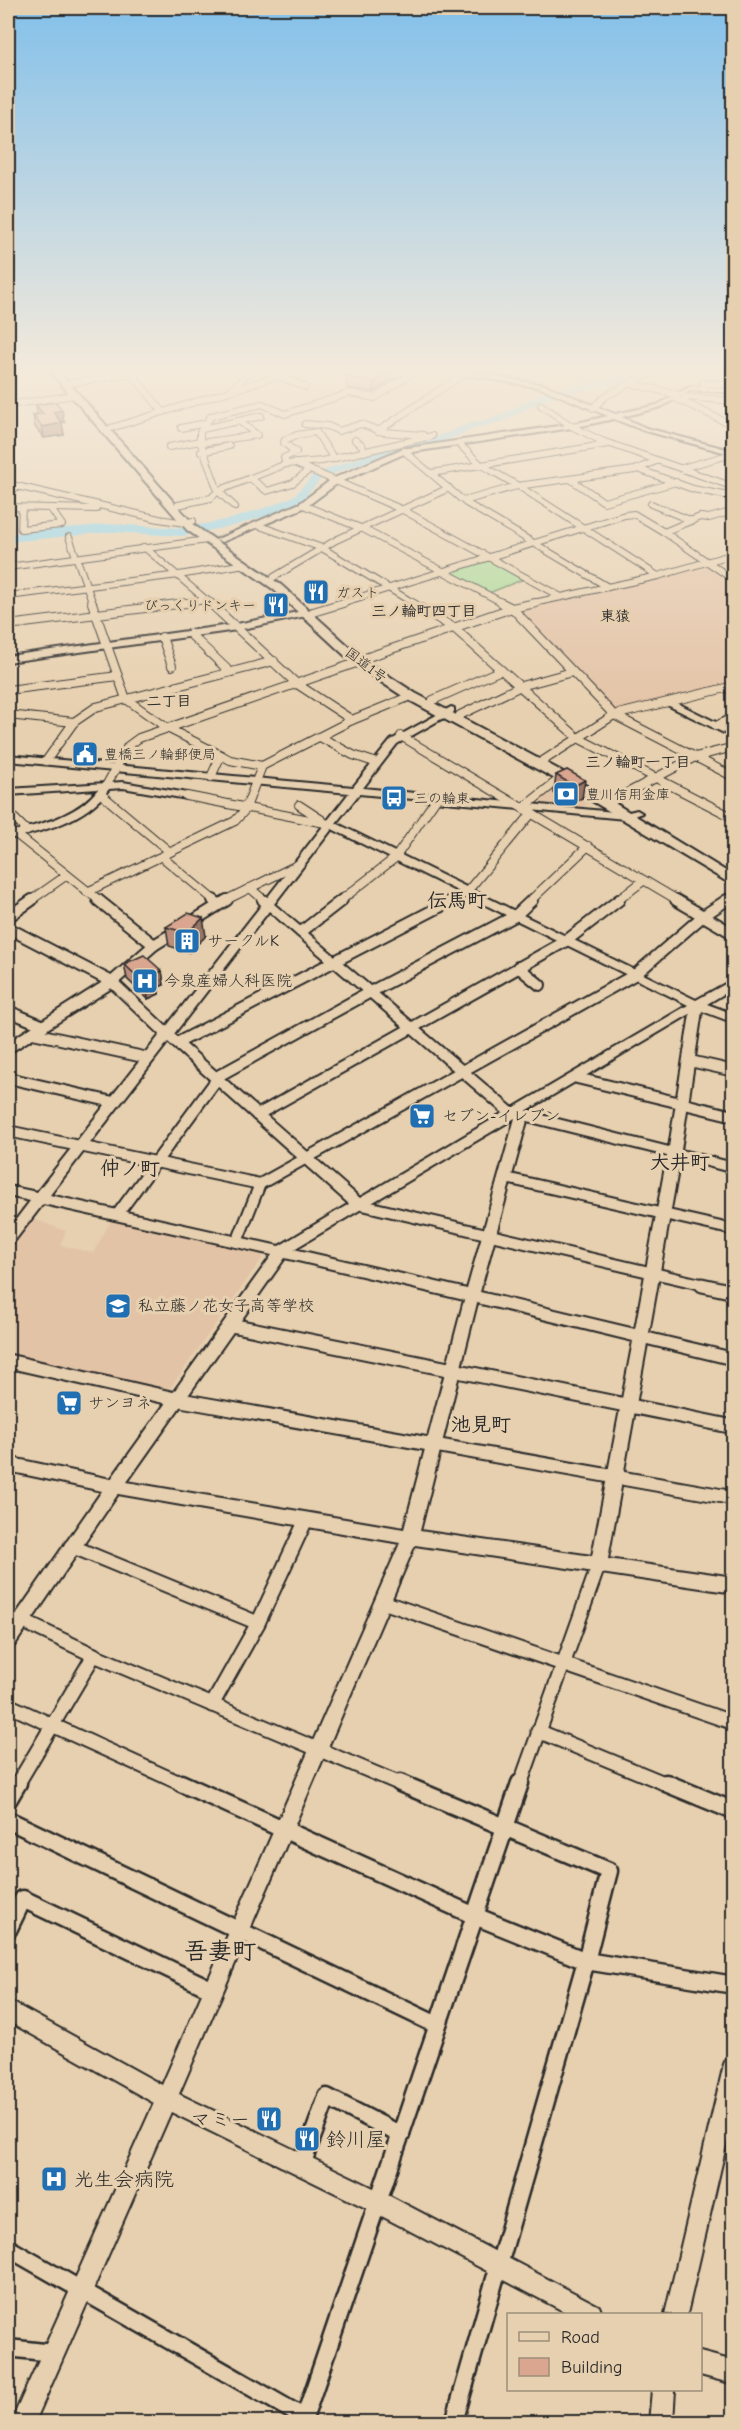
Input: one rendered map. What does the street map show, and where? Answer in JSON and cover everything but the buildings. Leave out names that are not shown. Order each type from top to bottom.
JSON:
[{"type":"highway","name":"国道1号","points":[[160,487],[200,531],[309,613],[362,660],[411,696],[452,713]]},
{"type":"highway","name":"国道1号","points":[[163,487],[200,531],[274,577],[309,613]]},
{"type":"highway","name":"国道1号","points":[[362,660],[452,713],[614,800],[631,815],[734,882]]},
{"type":"highway","name":"国道1号","points":[[541,762],[562,777],[734,871]]},
{"type":"street","points":[[8,492],[17,487]]},
{"type":"street","points":[[20,487],[114,508],[200,531]]},
{"type":"street","points":[[214,487],[236,507]]},
{"type":"street","points":[[178,505],[211,498],[218,491],[227,487]]},
{"type":"street","points":[[262,487],[267,491],[279,487]]},
{"type":"street","points":[[8,567],[144,547],[200,531],[257,525],[303,505],[326,487]]},
{"type":"street","points":[[350,487],[403,510],[561,597]]},
{"type":"street","points":[[464,501],[512,487]]},
{"type":"street","points":[[519,487],[658,576]]},
{"type":"street","points":[[582,487],[604,502],[657,487]]},
{"type":"street","points":[[689,487],[734,497]]},
{"type":"street","points":[[274,577],[294,562],[448,488],[464,501],[608,586]]},
{"type":"street","points":[[651,504],[692,521]]},
{"type":"street","points":[[303,505],[363,529],[512,608],[614,715],[734,777]]},
{"type":"street","points":[[8,507],[114,508]]},
{"type":"street","points":[[21,508],[21,529],[62,525],[51,509]]},
{"type":"street","points":[[664,532],[700,517],[709,518],[734,511]]},
{"type":"street","points":[[8,658],[237,627],[309,613],[582,527],[634,514],[709,561],[734,580]]},
{"type":"street","points":[[257,525],[322,548],[454,628],[578,738],[734,818]]},
{"type":"street","points":[[69,537],[126,699],[167,728],[230,760],[262,766]]},
{"type":"street","points":[[144,547],[207,600],[297,684],[352,720]]},
{"type":"street","points":[[12,835],[72,815],[92,803],[103,790],[129,746],[139,738],[512,608],[658,576],[734,554]]},
{"type":"street","points":[[8,596],[178,575],[245,564]]},
{"type":"street","points":[[8,626],[207,600]]},
{"type":"street","points":[[190,634],[230,672]]},
{"type":"street","points":[[162,637],[172,666]]},
{"type":"street","points":[[46,761],[74,722],[96,707],[274,661]]},
{"type":"street","points":[[433,700],[501,670]]},
{"type":"street","points":[[8,1239],[394,742],[401,736],[452,713],[520,686],[572,672]]},
{"type":"street","points":[[8,690],[118,676]]},
{"type":"street","points":[[541,762],[614,715],[734,686]]},
{"type":"street","points":[[87,892],[230,825],[240,817],[246,806],[262,766],[352,720],[411,696]]},
{"type":"street","points":[[668,702],[734,735]]},
{"type":"street","points":[[8,716],[74,722]]},
{"type":"street","points":[[716,726],[734,717]]},
{"type":"street","points":[[320,736],[353,755],[377,763]]},
{"type":"street","points":[[401,736],[734,934]]},
{"type":"street","points":[[614,800],[695,757],[734,747]]},
{"type":"street","points":[[211,777],[221,755]]},
{"type":"street","points":[[8,758],[436,799],[527,810],[631,815]]},
{"type":"street","points":[[177,1043],[466,893],[527,810],[562,777]]},
{"type":"street","points":[[8,792],[141,787],[330,824]]},
{"type":"street","points":[[103,790],[166,855],[218,904]]},
{"type":"street","points":[[301,932],[395,858],[436,799]]},
{"type":"street","points":[[298,805],[330,824],[466,893],[697,1005],[734,1019]]},
{"type":"street","points":[[8,812],[27,831]]},
{"type":"street","points":[[12,835],[67,875],[154,945]]},
{"type":"street","points":[[117,1215],[216,1078],[372,991],[515,916],[588,846]]},
{"type":"street","points":[[8,1048],[112,982],[154,945],[218,904],[297,865]]},
{"type":"street","points":[[8,918],[67,875]]},
{"type":"street","points":[[257,1115],[566,941],[643,880]]},
{"type":"street","points":[[249,888],[516,1114],[734,1168]]},
{"type":"street","points":[[237,1242],[260,1184],[636,974],[703,916],[734,895]]},
{"type":"street","points":[[8,928],[112,982],[358,1204],[734,1292]]},
{"type":"street","points":[[518,967],[540,985]]},
{"type":"street","points":[[8,1641],[20,1620],[174,1399],[231,1325],[285,1248],[577,1078],[734,983]]},
{"type":"street","points":[[8,2248],[304,2420],[476,1916],[504,1826],[599,1564],[664,1215],[697,1005]]},
{"type":"street","points":[[8,1011],[44,1026]]},
{"type":"street","points":[[33,1033],[148,1058]]},
{"type":"street","points":[[690,1061],[734,1071]]},
{"type":"street","points":[[8,1078],[113,1101]]},
{"type":"street","points":[[577,1078],[734,1116]]},
{"type":"street","points":[[23,2422],[240,1932],[410,1538],[488,1234],[506,1178],[516,1114]]},
{"type":"street","points":[[8,1131],[260,1184]]},
{"type":"street","points":[[506,1178],[734,1230]]},
{"type":"street","points":[[8,1191],[472,1296],[734,1359]]},
{"type":"street","points":[[231,1325],[734,1427]]},
{"type":"street","points":[[8,1361],[174,1399],[734,1498]]},
{"type":"street","points":[[8,1464],[112,1488],[305,1522],[734,1585]]},
{"type":"street","points":[[212,1705],[258,1623],[305,1522]]},
{"type":"street","points":[[71,1546],[258,1623]]},
{"type":"street","points":[[383,1602],[734,1722]]},
{"type":"street","points":[[20,1620],[94,1655],[609,1871],[586,1961],[454,2422]]},
{"type":"street","points":[[8,1800],[94,1655]]},
{"type":"street","points":[[8,1705],[476,1916],[586,1961],[734,1985]]},
{"type":"street","points":[[538,1731],[734,1810]]},
{"type":"street","points":[[8,1820],[437,2025]]},
{"type":"street","points":[[8,1930],[23,1899],[213,1990]]},
{"type":"street","points":[[8,2010],[165,2098],[378,2202],[589,2313]]},
{"type":"street","points":[[676,2313],[734,2064]]},
{"type":"street","points":[[302,2165],[327,2097],[400,2135]]},
{"type":"street","points":[[8,2348],[54,2353]]},
{"type":"street","points":[[702,2364],[734,2373]]},
{"type":"street","points":[[662,2422],[664,2391]]},
{"type":"shaded area","points":[[709,564],[733,583],[733,683],[618,711],[612,709],[518,609]]},
{"type":"shaded area","points":[[561,782],[591,802],[583,807],[533,802]]},
{"type":"shaded area","name":"私立藤ノ花女子高等学校","points":[[31,1218],[66,1231],[60,1245],[93,1253],[112,1219],[261,1253],[263,1257],[169,1390],[166,1391],[8,1354],[8,1249]]},
{"type":"green space","points":[[486,559],[524,579],[489,593],[450,572]]},
{"type":"waterway","points":[[8,538],[110,528],[182,532],[233,522],[280,507],[298,498],[308,487]]},
{"type":"place","name":"ガスト","points":[[316,592]]},
{"type":"place","name":"びっくりドンキー","points":[[276,605]]},
{"type":"place","name":"豊橋三ノ輪郵便局","points":[[85,754]]},
{"type":"place","name":"豊川信用金庫","points":[[566,794]]},
{"type":"place","name":"三の輪東","points":[[394,798]]},
{"type":"place","name":"サークルK","points":[[187,941]]},
{"type":"place","name":"今泉産婦人科医院","points":[[145,981]]},
{"type":"place","name":"セブン-イレブン","points":[[422,1116]]},
{"type":"place","name":"私立藤ノ花女子高等学校","points":[[118,1306]]},
{"type":"place","name":"サンヨネ","points":[[69,1403]]},
{"type":"place","name":"マミー","points":[[269,2119]]},
{"type":"place","name":"鈴川屋","points":[[307,2139]]},
{"type":"place","name":"光生会病院","points":[[54,2179]]},
{"type":"district","name":"三ノ輪町四丁目","points":[[424,611]]},
{"type":"district","name":"東猿","points":[[615,616]]},
{"type":"district","name":"二丁目","points":[[169,701]]},
{"type":"district","name":"三ノ輪町一丁目","points":[[638,762]]},
{"type":"district","name":"伝馬町","points":[[457,900]]},
{"type":"district","name":"大井町","points":[[680,1162]]},
{"type":"district","name":"仲ノ町","points":[[130,1168]]},
{"type":"district","name":"池見町","points":[[481,1424]]},
{"type":"district","name":"吾妻町","points":[[220,1951]]}]
